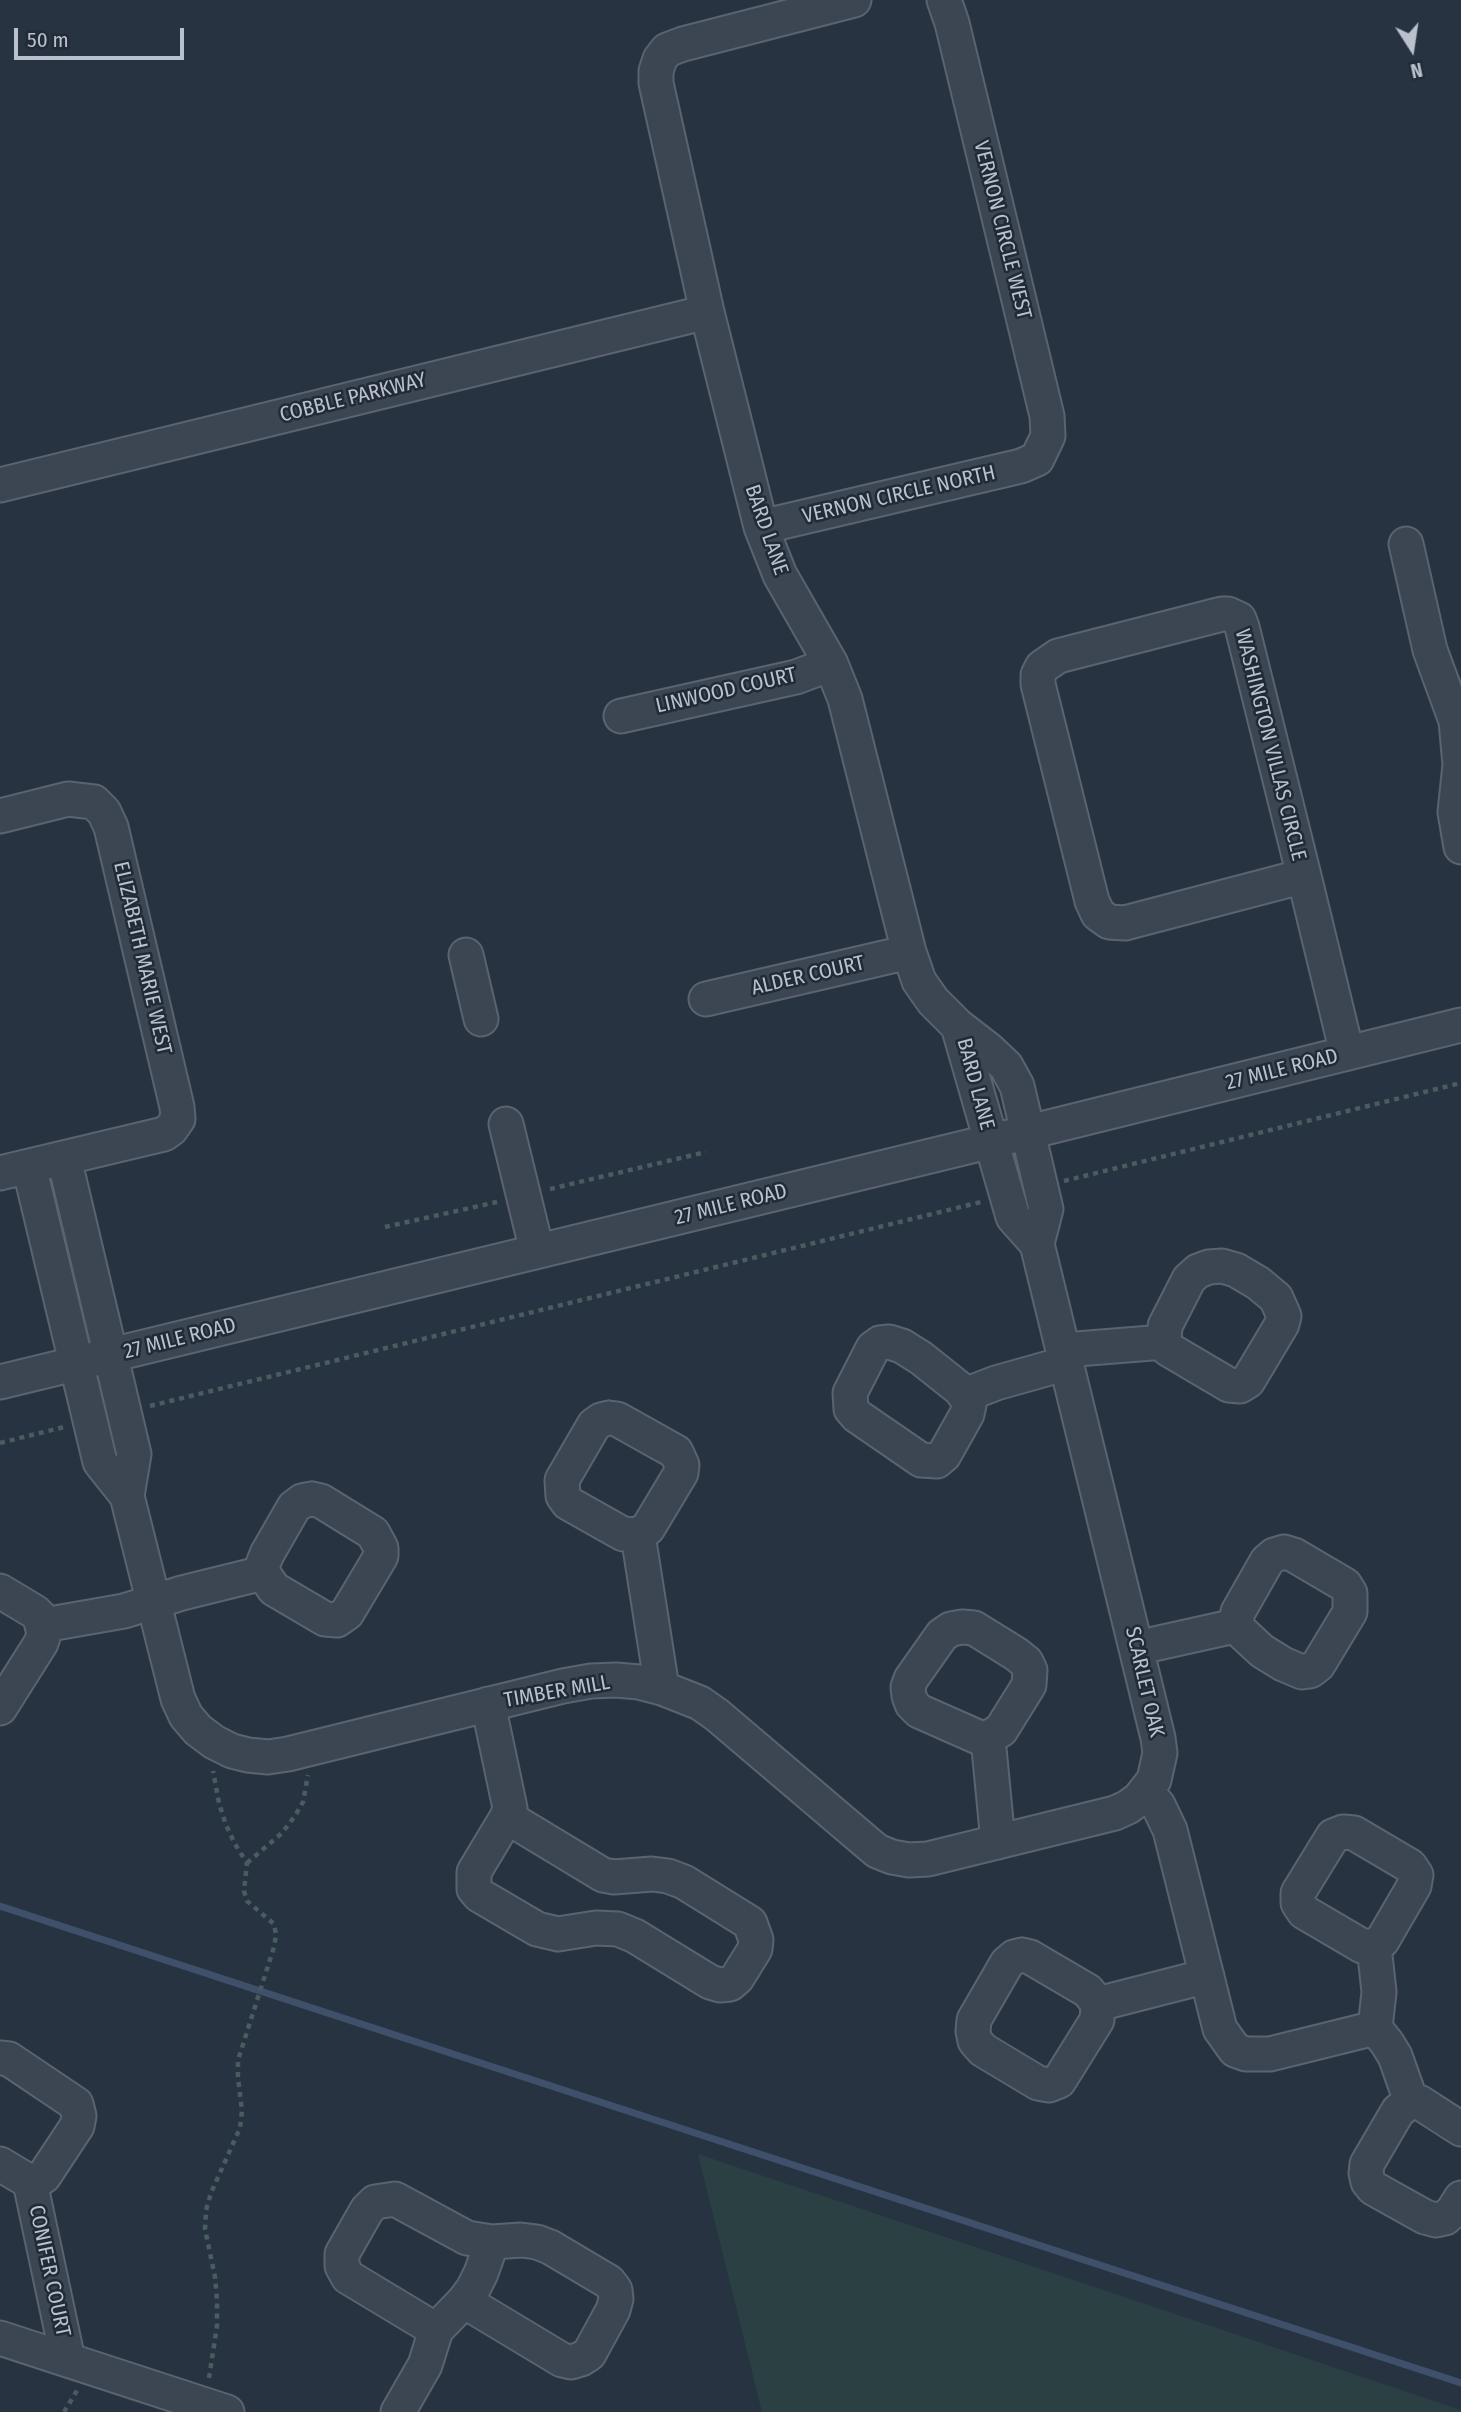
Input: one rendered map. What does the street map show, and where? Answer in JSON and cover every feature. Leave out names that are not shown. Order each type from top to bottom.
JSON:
[{"type":"street","name":"BARD LANE","points":[[854,0],[667,50],[660,59],[656,83],[707,312],[761,527],[780,575],[831,664],[845,699],[909,952],[919,981],[933,1001],[958,1026],[1006,1066],[1017,1086],[1030,1132]]},
{"type":"street","name":"VERNON CIRCLE WEST","points":[[944,0],[952,23],[1047,416],[1048,436],[1037,459]]},
{"type":"street","name":"COBBLE PARKWAY","points":[[0,485],[707,312]]},
{"type":"street","name":"VERNON CIRCLE NORTH","points":[[761,527],[1021,466],[1037,459]]},
{"type":"street","points":[[1406,544],[1430,650],[1455,721],[1460,765],[1455,812],[1461,847]]},
{"type":"street","name":"WASHINGTON VILLAS CIRCLE","points":[[1304,876],[1125,923],[1109,922],[1098,914],[1091,901],[1038,684],[1042,667],[1058,656],[1222,614],[1238,619],[1304,876],[1347,1054]]},
{"type":"street","name":"LINWOOD COURT","points":[[621,716],[796,677],[831,664]]},
{"type":"street","name":"ELIZABETH MARIE WEST","points":[[0,817],[68,799],[94,802],[104,812],[111,827],[177,1107],[177,1119],[164,1134],[64,1158]]},
{"type":"street","name":"ALDER COURT","points":[[706,999],[909,952]]},
{"type":"street","points":[[466,956],[481,1019]]},
{"type":"street","name":"27 MILE ROAD","points":[[0,1382],[1461,1025]]},
{"type":"street","name":"BARD LANE","points":[[958,1026],[979,1091],[990,1142]]},
{"type":"street","points":[[506,1124],[537,1251]]},
{"type":"street","name":"SCARLET OAK","points":[[1030,1132],[1046,1209],[1037,1244]]},
{"type":"street","name":"SCARLET OAK","points":[[990,1142],[1013,1217],[1037,1244],[1158,1738],[1160,1753],[1154,1780],[1146,1792]]},
{"type":"street","points":[[14,1170],[64,1158]]},
{"type":"street","name":"TIMBER MILL","points":[[64,1158],[134,1454],[127,1496],[153,1602],[178,1699],[186,1716],[214,1742],[248,1755],[278,1755],[591,1681],[639,1682],[700,1703],[877,1851],[892,1857],[928,1859],[1115,1813],[1128,1807],[1146,1792]]},
{"type":"street","name":"TIMBER MILL","points":[[14,1170],[75,1364],[100,1462],[127,1496]]},
{"type":"street","points":[[966,1397],[1065,1357],[1164,1342]]},
{"type":"street","points":[[638,1535],[662,1688]]},
{"type":"street","points":[[44,1625],[124,1611],[263,1573]]},
{"type":"street","points":[[0,1591],[34,1612],[44,1625],[41,1643],[0,1708]]},
{"type":"street","points":[[1136,1648],[1236,1626]]},
{"type":"street","points":[[488,1704],[510,1808],[507,1818],[474,1872],[474,1889],[480,1895],[537,1929],[548,1932],[558,1934],[596,1927],[618,1929],[635,1936],[710,1982],[720,1985],[730,1984],[737,1978],[755,1949],[757,1940],[750,1923],[684,1882],[652,1874],[614,1877],[591,1869],[507,1818]]},
{"type":"street","points":[[988,1738],[998,1842]]},
{"type":"street","points":[[1146,1792],[1158,1805],[1170,1830],[1220,2029],[1236,2050],[1246,2054],[1270,2054],[1375,2028]]},
{"type":"street","points":[[618,1929],[626,1876]]},
{"type":"street","points":[[1374,1947],[1379,1992],[1375,2028],[1395,2056],[1411,2101]]},
{"type":"street","points":[[1098,2004],[1207,1976]]},
{"type":"street","name":"CONIFER COURT","points":[[0,2057],[9,2059],[76,2104],[79,2116],[77,2126],[44,2176],[30,2182]]},
{"type":"street","points":[[1461,2129],[1419,2102],[1411,2101],[1398,2111],[1367,2164],[1368,2182],[1373,2188],[1425,2217],[1436,2220],[1445,2218],[1461,2198]]},
{"type":"street","name":"CONIFER COURT","points":[[0,2164],[30,2182],[68,2360]]},
{"type":"street","points":[[436,2330],[348,2277],[342,2266],[342,2254],[367,2210],[375,2202],[395,2199],[467,2238],[492,2242],[537,2242],[609,2282],[615,2290],[613,2311],[589,2354],[571,2362],[562,2360],[464,2301]]},
{"type":"street","points":[[398,2412],[425,2365],[436,2330],[464,2301],[481,2273],[492,2242]]},
{"type":"street","points":[[0,2339],[217,2401]]},
{"type":"path","points":[[1055,1184],[1461,1083]]},
{"type":"path","points":[[559,1187],[706,1152]]},
{"type":"path","points":[[149,1406],[982,1201]]},
{"type":"path","points":[[385,1227],[489,1204]]},
{"type":"path","points":[[0,1443],[70,1426]]},
{"type":"path","points":[[214,1742],[213,1771],[219,1803],[234,1844],[247,1863],[244,1891],[247,1901],[274,1924],[276,1935],[238,2060],[242,2111],[240,2128],[206,2210],[205,2229],[217,2300],[214,2354],[217,2401]]},
{"type":"path","points":[[247,1863],[282,1833],[303,1802],[309,1749]]},
{"type":"green space","points":[[698,2154],[1461,2410],[1461,2412],[762,2412]]},
{"type":"waterway","points":[[0,1906],[1461,2383]]}]
